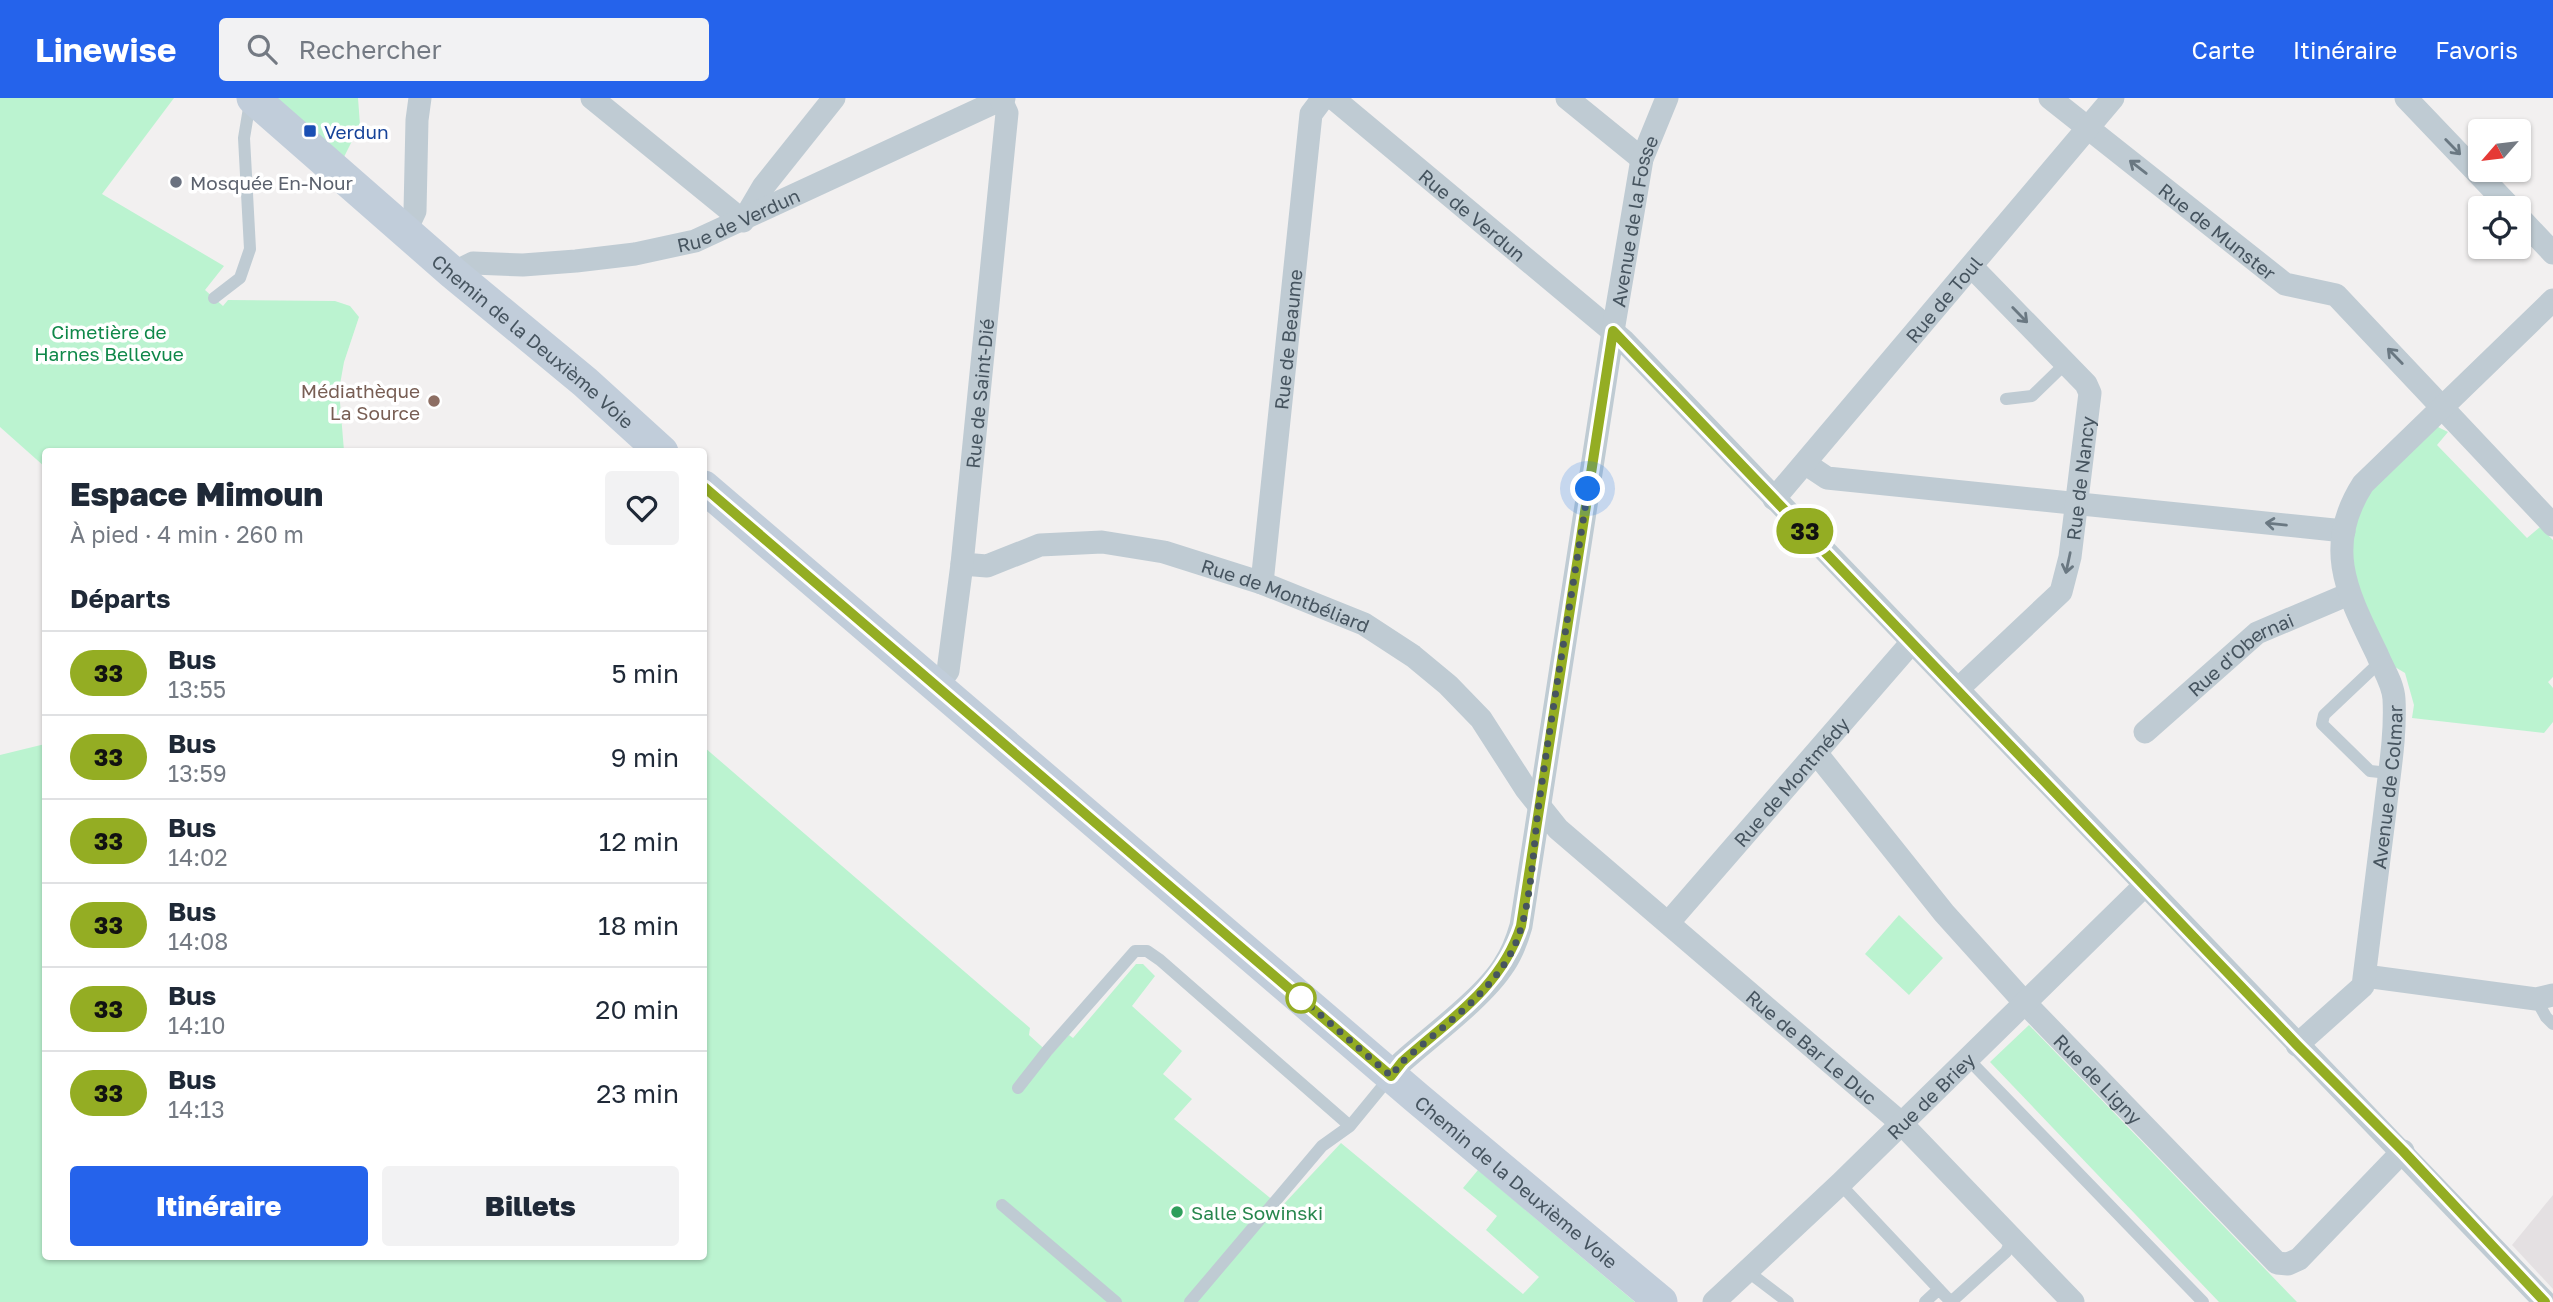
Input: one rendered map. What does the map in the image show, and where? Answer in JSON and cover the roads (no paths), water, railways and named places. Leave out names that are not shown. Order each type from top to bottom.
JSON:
[{"type":"street","name":"Chemin de la Deuxième Voie","points":[[252,98],[453,273],[585,382],[658,448]]},
{"type":"street","points":[[406,230],[415,211],[417,121],[421,98]]},
{"type":"street","points":[[592,98],[743,220],[762,187],[834,98]]},
{"type":"street","name":"Rue de Beaume","points":[[1262,583],[1311,114],[1323,98]]},
{"type":"street","name":"Rue de Verdun","points":[[1333,98],[1613,331],[2297,1045],[2403,1151],[2545,1302]]},
{"type":"street","points":[[1567,98],[1642,159]]},
{"type":"street","name":"Avenue de la Fosse","points":[[1391,1076],[1402,1062],[1487,987],[1503,968],[1514,948],[1526,900],[1539,803],[1642,159],[1667,98]]},
{"type":"street","name":"Rue de Munster","points":[[2050,98],[2285,284],[2336,295],[2443,405],[2553,525]]},
{"type":"street","name":"Rue de Toul","points":[[1774,499],[2113,98]]},
{"type":"street","points":[[2406,98],[2500,196]]},
{"type":"street","name":"Rue de Verdun","points":[[453,273],[473,263],[523,265],[635,254],[695,241],[1002,99]]},
{"type":"street","name":"Rue de Saint-Dié","points":[[937,686],[948,671],[962,564],[1007,113],[1002,99]]},
{"type":"street","points":[[2531,230],[2553,253]]},
{"type":"street","name":"Rue de Nancy","points":[[1958,689],[2062,592],[2070,557],[2090,393],[2086,384],[1972,267]]},
{"type":"street","name":"Avenue de Colmar","points":[[2365,976],[2393,740],[2394,696],[2385,668],[2348,594],[2342,567],[2344,531],[2352,502],[2363,484],[2553,300]]},
{"type":"street","points":[[1806,464],[1827,478],[2344,531]]},
{"type":"street","name":"Chemin de la Deuxième Voie","points":[[707,490],[1391,1076],[1661,1302]]},
{"type":"street","name":"Rue de Montbéliard","points":[[962,564],[987,566],[1040,545],[1102,542],[1164,552],[1262,583],[1364,624],[1413,656],[1448,685],[1481,719],[1539,803]]},
{"type":"street","name":"Rue d'Obernai","points":[[2145,732],[2257,633],[2348,594]]},
{"type":"street","name":"Rue de Montmédy","points":[[1669,922],[1912,642]]},
{"type":"street","name":"Rue de Ligny","points":[[1817,754],[1944,913],[2026,1004],[2277,1263],[2288,1264],[2299,1259],[2403,1151]]},
{"type":"street","name":"Rue de Bar Le Duc","points":[[1539,803],[1559,830],[1669,922],[1900,1124],[2073,1302]]},
{"type":"street","name":"Rue de Briey","points":[[1714,1302],[1840,1184],[2145,885]]},
{"type":"street","points":[[2297,1045],[2363,986],[2365,976],[2544,997]]},
{"type":"lane","points":[[214,298],[240,278],[250,248],[244,138],[252,98]]},
{"type":"lane","points":[[2007,398],[2032,396],[2066,363]]},
{"type":"lane","points":[[2381,662],[2324,715],[2322,724],[2370,771],[2389,774]]},
{"type":"lane","points":[[1018,1088],[1135,951],[1147,951],[1350,1126]]},
{"type":"lane","points":[[2544,997],[2546,1017],[2553,1024]]},
{"type":"lane","points":[[1968,1059],[2203,1302]]},
{"type":"lane","name":"Avenue de la Fosse","points":[[1190,1302],[1322,1146],[1350,1126],[1391,1076]]},
{"type":"lane","points":[[1840,1184],[1951,1302],[2006,1252],[2012,1239]]},
{"type":"lane","points":[[1002,1205],[1116,1302]]},
{"type":"lane","points":[[1747,1271],[1788,1302]]},
{"type":"lane","points":[[1925,1302],[1939,1289]]},
{"type":"place","name":"Verdun","points":[[310,131]]},
{"type":"place","name":"Mosquée En-Nour","points":[[176,182]]},
{"type":"place","name":"Médiathèque La Source","points":[[434,401]]},
{"type":"place","name":"Salle Sowinski","points":[[1177,1212]]},
{"type":"park label","name":"Cimetière de Harnes Bellevue","points":[[109,342]]}]
